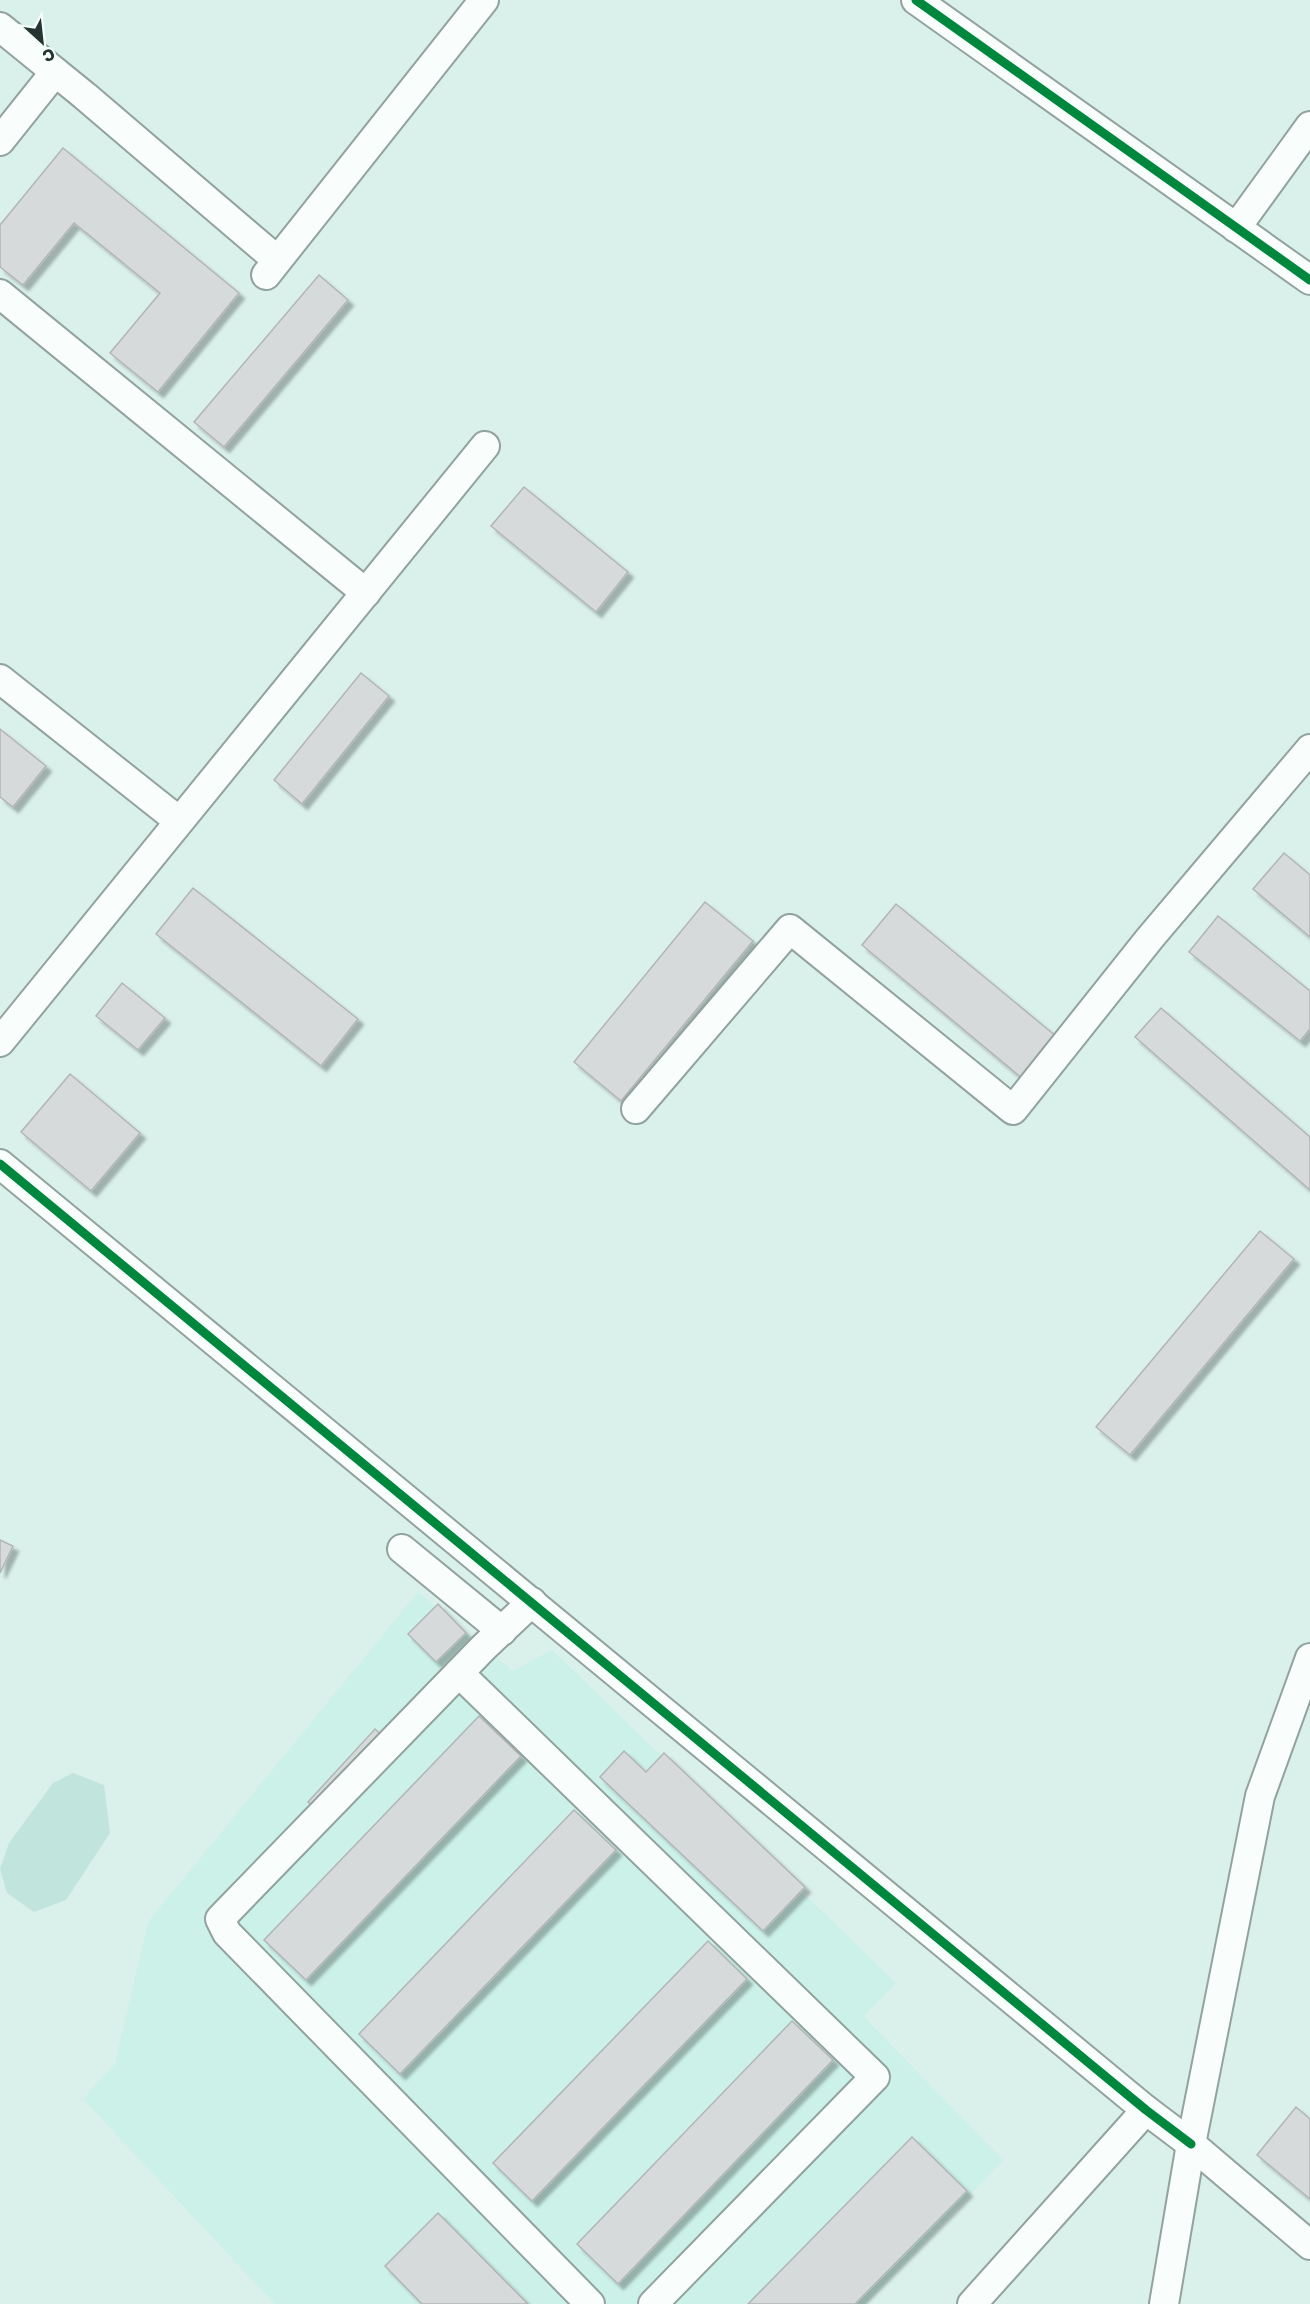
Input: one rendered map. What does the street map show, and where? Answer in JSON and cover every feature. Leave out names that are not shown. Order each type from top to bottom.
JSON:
[{"type":"street","points":[[0,27],[55,72],[272,267],[484,0]]},
{"type":"street","points":[[916,0],[1310,280]]},
{"type":"street","points":[[0,141],[55,72]]},
{"type":"street","points":[[1236,228],[1310,126]]},
{"type":"street","points":[[0,294],[366,593]]},
{"type":"street","points":[[3,1031],[179,821],[485,447]]},
{"type":"street","points":[[0,679],[179,821]]},
{"type":"street","points":[[636,1109],[790,928],[1013,1110],[1150,938],[1310,749]]},
{"type":"street","points":[[0,1164],[1146,2110],[1191,2144],[1310,2245]]},
{"type":"street","points":[[402,1549],[502,1631]]},
{"type":"street","points":[[532,1602],[459,1673],[220,1918],[227,1933],[590,2304]]},
{"type":"street","points":[[1164,2304],[1191,2144],[1260,1796],[1310,1658]]},
{"type":"street","points":[[459,1673],[875,2077],[653,2304]]},
{"type":"street","points":[[972,2304],[1146,2110]]},
{"type":"shaded area","points":[[418,1592],[513,1671],[552,1650],[896,1983],[863,2016],[1003,2160],[865,2304],[275,2304],[83,2099],[115,2064],[148,1922]]},
{"type":"shaded area","points":[[73,1773],[104,1785],[110,1833],[66,1900],[34,1912],[7,1893],[0,1869],[9,1843],[53,1783]]},
{"type":"building","points":[[63,148],[239,293],[158,392],[110,353],[160,293],[74,223],[23,285],[0,267],[0,225]]},
{"type":"building","points":[[319,275],[348,300],[224,447],[194,422]]},
{"type":"building","points":[[524,487],[628,572],[596,612],[491,526]]},
{"type":"building","points":[[361,673],[389,696],[302,804],[274,780]]},
{"type":"building","points":[[0,729],[46,766],[13,807],[0,797]]},
{"type":"building","points":[[1284,853],[1310,875],[1310,937],[1253,889]]},
{"type":"building","points":[[193,888],[358,1019],[321,1066],[156,934]]},
{"type":"building","points":[[705,902],[753,941],[621,1101],[574,1062]]},
{"type":"building","points":[[896,904],[1057,1037],[1023,1079],[862,945]]},
{"type":"building","points":[[1218,916],[1310,991],[1310,1029],[1300,1041],[1189,952]]},
{"type":"building","points":[[122,983],[165,1018],[138,1050],[96,1016]]},
{"type":"building","points":[[1161,1008],[1310,1137],[1310,1190],[1135,1037]]},
{"type":"building","points":[[70,1074],[140,1133],[91,1191],[21,1132]]},
{"type":"building","points":[[1260,1231],[1294,1259],[1130,1455],[1096,1427]]},
{"type":"building","points":[[0,1540],[13,1546],[0,1573]]},
{"type":"building","points":[[438,1604],[466,1633],[436,1662],[408,1634]]},
{"type":"building","points":[[479,1716],[521,1756],[306,1980],[264,1940]]},
{"type":"building","points":[[375,1729],[389,1742],[321,1814],[308,1802]]},
{"type":"building","points":[[624,1751],[646,1772],[664,1753],[805,1887],[763,1931],[600,1777]]},
{"type":"building","points":[[574,1810],[616,1850],[400,2074],[359,2034]]},
{"type":"building","points":[[708,1941],[747,1979],[532,2201],[493,2163]]},
{"type":"building","points":[[792,2021],[833,2060],[618,2284],[577,2244]]},
{"type":"building","points":[[1296,2107],[1310,2119],[1310,2199],[1257,2155]]},
{"type":"building","points":[[912,2137],[967,2191],[855,2304],[748,2304]]},
{"type":"building","points":[[438,2213],[528,2304],[422,2304],[385,2266]]},
{"type":"cycle path","points":[[916,0],[1310,280]]},
{"type":"cycle path","points":[[0,1164],[1146,2110],[1191,2144]]}]
